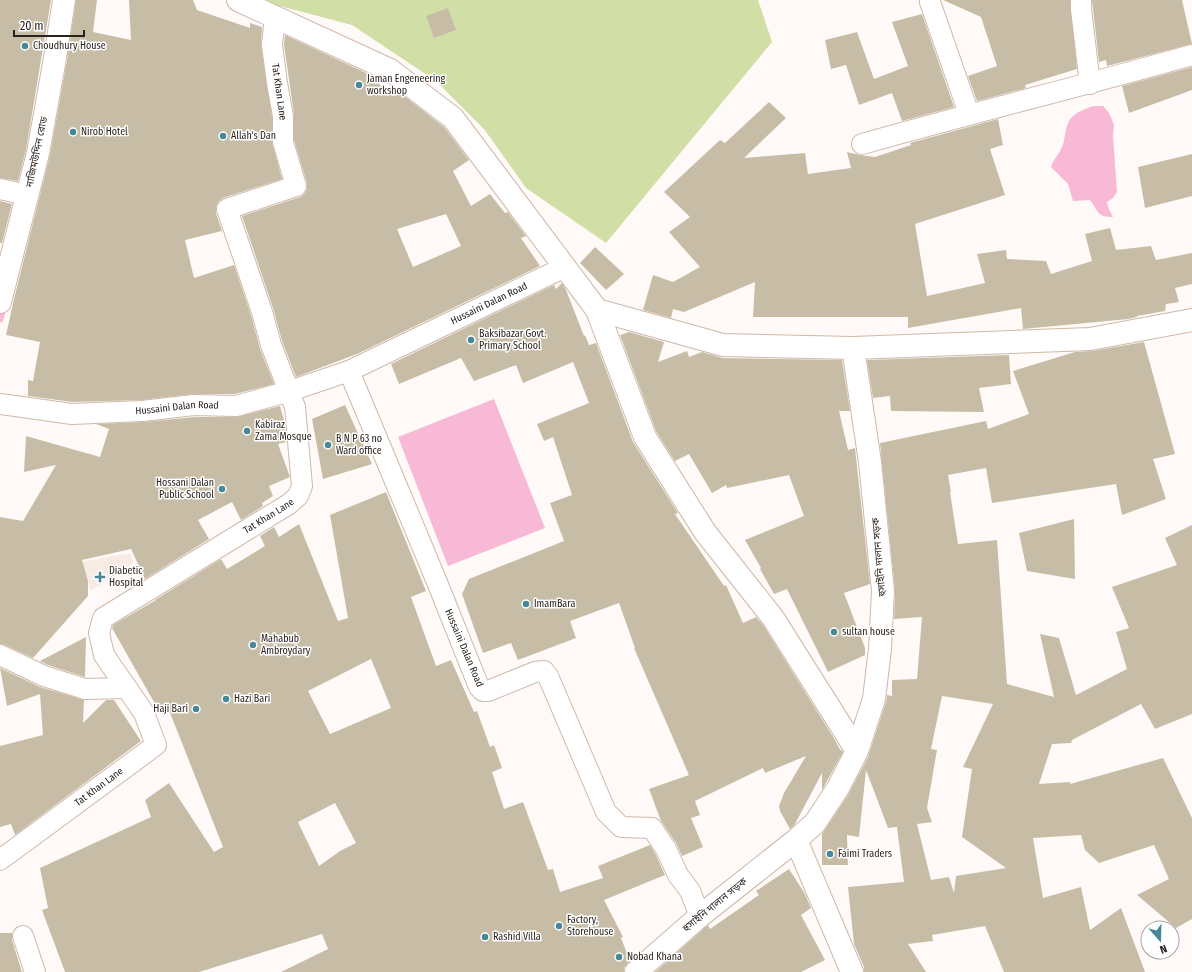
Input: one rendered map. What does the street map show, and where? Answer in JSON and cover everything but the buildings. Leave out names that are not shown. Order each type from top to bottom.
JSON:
[{"type":"street","name":"নাজিমউদ্দিন রোড","points":[[0,302],[38,153],[64,0]]},
{"type":"street","points":[[238,0],[390,70],[453,118],[597,310],[644,437],[705,532],[773,618],[857,751]]},
{"type":"street","points":[[1081,0],[1090,84]]},
{"type":"street","points":[[930,2],[970,114]]},
{"type":"street","name":"Tat Khan Lane","points":[[0,860],[156,745],[144,713],[104,655],[99,633],[103,618],[289,504],[298,496],[302,486],[295,407],[271,345],[262,312],[227,209],[296,186],[283,142],[283,116],[272,45],[275,17]]},
{"type":"street","points":[[862,144],[970,114],[1090,84],[1192,55]]},
{"type":"street","points":[[0,190],[27,195]]},
{"type":"street","name":"Hussaini Dalan Road","points":[[0,404],[72,414],[194,405],[236,406],[290,391],[349,371],[565,267]]},
{"type":"street","points":[[597,310],[723,345],[853,348],[1090,339],[1192,320]]},
{"type":"street","name":"হুসাইনি দালান সড়ক","points":[[636,972],[700,916],[796,840],[815,823],[838,788],[857,751],[874,699],[880,649],[883,591],[870,462],[853,348]]},
{"type":"street","name":"Hussaini Dalan Road","points":[[349,371],[437,582],[479,688],[483,691],[488,691],[535,672],[544,670],[548,676],[606,812],[621,827],[652,828],[666,849],[678,875],[690,891],[700,916]]},
{"type":"street","points":[[0,654],[44,676],[85,689],[127,688]]},
{"type":"street","points":[[796,840],[852,972]]},
{"type":"street","points":[[23,936],[35,972]]},
{"type":"shaded area","points":[[1093,106],[1103,106],[1109,113],[1114,125],[1113,136],[1117,192],[1113,198],[1107,202],[1113,217],[1104,216],[1098,213],[1090,200],[1073,201],[1068,184],[1051,167],[1062,147],[1066,128],[1071,118]]},
{"type":"shaded area","points":[[494,399],[545,528],[448,566],[398,437]]},
{"type":"shaded area","name":"Diabetic Hospital","points":[[131,553],[133,563],[91,591],[82,562]]},
{"type":"green space","points":[[267,0],[758,0],[772,42],[606,243],[526,188],[484,129],[436,81],[352,25],[276,5]]},
{"type":"waterway","points":[[0,319],[4,304]]},
{"type":"place","name":"Choudhury House","points":[[25,46]]},
{"type":"place","name":"Jaman Engeneering workshop","points":[[359,85]]},
{"type":"place","name":"Nirob Hotel","points":[[73,132]]},
{"type":"place","name":"Allah's Dan","points":[[223,136]]},
{"type":"place","name":"Baksibazar Govt. Primary School","points":[[471,340]]},
{"type":"place","name":"Kabiraz Zama Mosque","points":[[247,431]]},
{"type":"place","name":"B N P 63 no Ward office","points":[[328,445]]},
{"type":"place","name":"Hossani Dalan Public School","points":[[222,489]]},
{"type":"place","name":"Diabetic Hospital","points":[[100,577]]},
{"type":"place","name":"ImamBara","points":[[526,604]]},
{"type":"place","name":"sultan house","points":[[834,632]]},
{"type":"place","name":"Mahabub Ambroydary","points":[[253,645]]},
{"type":"place","name":"Hazi Bari","points":[[226,699]]},
{"type":"place","name":"Haji Bari","points":[[196,709]]},
{"type":"place","name":"Faimi Traders","points":[[830,854]]},
{"type":"place","name":"Factory, Storehouse","points":[[559,926]]},
{"type":"place","name":"Rashid Villa","points":[[485,937]]},
{"type":"place","name":"Nobad Khana","points":[[619,957]]}]
